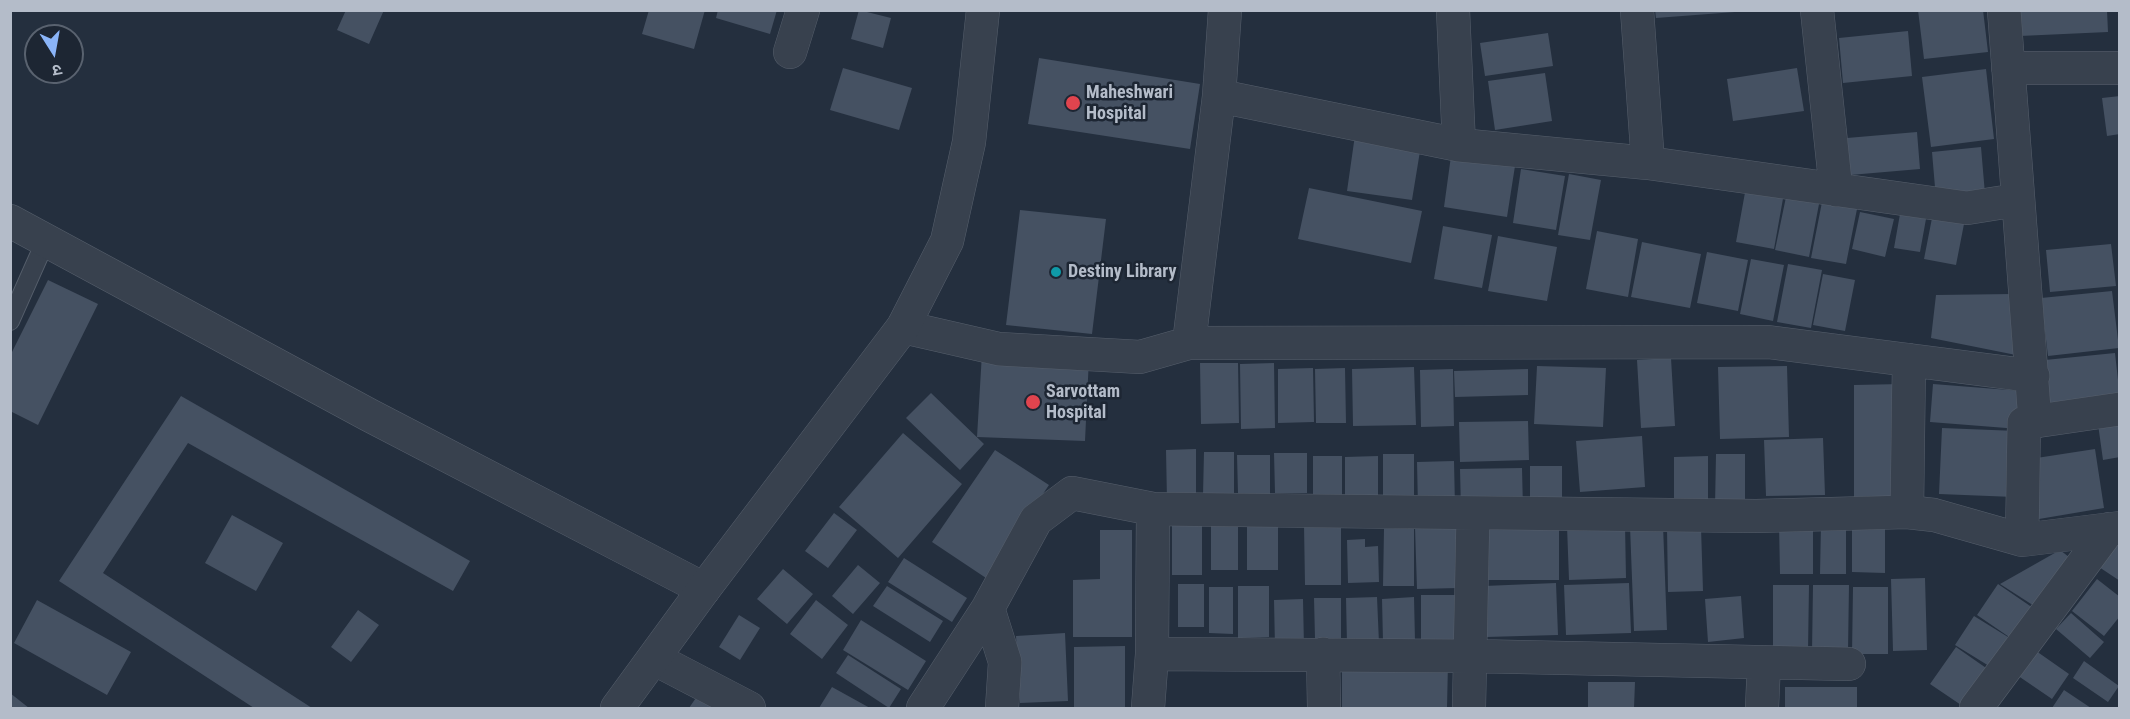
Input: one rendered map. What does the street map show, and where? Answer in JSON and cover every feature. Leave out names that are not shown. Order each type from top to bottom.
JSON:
[{"type":"street","points":[[790,52],[803,10]]},
{"type":"street","points":[[617,708],[704,589],[903,327],[947,241],[969,142],[983,10]]},
{"type":"street","points":[[1189,343],[1218,96],[1225,10]]},
{"type":"street","points":[[1453,10],[1459,145]]},
{"type":"street","points":[[1637,10],[1648,163]]},
{"type":"street","points":[[1817,10],[1836,190]]},
{"type":"street","points":[[2004,10],[2035,422]]},
{"type":"street","points":[[2008,68],[2120,68]]},
{"type":"street","points":[[1218,96],[1459,145],[1648,163],[1966,208],[2017,200]]},
{"type":"street","points":[[10,221],[379,420],[704,589]]},
{"type":"street","points":[[903,327],[999,349],[1140,357],[1189,343],[1768,342],[2033,376]]},
{"type":"street","points":[[1907,512],[1909,360]]},
{"type":"street","points":[[2022,540],[2024,423],[2120,410]]},
{"type":"street","points":[[923,708],[988,608],[1036,520],[1072,493],[1153,509],[1756,516],[1907,512],[1934,515],[2022,540],[2114,529]]},
{"type":"street","points":[[1148,708],[1152,654],[1153,509]]},
{"type":"street","points":[[1469,708],[1473,513]]},
{"type":"street","points":[[1976,708],[2114,529]]},
{"type":"street","points":[[988,608],[1005,662],[1002,708]]},
{"type":"street","points":[[1152,654],[1471,656],[1849,664]]},
{"type":"street","points":[[1323,654],[1324,708]]},
{"type":"street","points":[[655,659],[749,708]]},
{"type":"street","points":[[1762,708],[1764,662]]},
{"type":"lane","points":[[10,321],[46,240]]},
{"type":"building","points":[[346,10],[384,10],[369,44],[337,30]]},
{"type":"building","points":[[649,10],[705,10],[694,49],[642,34]]},
{"type":"building","points":[[718,10],[777,10],[770,34],[716,18]]},
{"type":"building","points":[[859,10],[891,18],[883,48],[851,39]]},
{"type":"building","points":[[1655,10],[1735,10],[1735,12],[1656,18]]},
{"type":"building","points":[[1918,10],[1983,10],[1988,52],[1924,59]]},
{"type":"building","points":[[2019,10],[2107,10],[2108,32],[2020,36]]},
{"type":"building","points":[[1908,31],[1912,76],[1843,83],[1839,38]]},
{"type":"building","points":[[1548,33],[1553,66],[1485,76],[1480,43]]},
{"type":"building","points":[[1039,58],[1200,84],[1190,149],[1028,124]]},
{"type":"building","points":[[843,68],[912,88],[899,130],[830,110]]},
{"type":"building","points":[[1797,68],[1804,111],[1733,121],[1727,79]]},
{"type":"building","points":[[1986,69],[1994,139],[1931,147],[1922,77]]},
{"type":"building","points":[[1545,73],[1552,121],[1495,130],[1488,81]]},
{"type":"building","points":[[2120,96],[2120,134],[2107,136],[2102,98]]},
{"type":"building","points":[[1917,132],[1920,169],[1850,175],[1847,138]]},
{"type":"building","points":[[1355,135],[1421,145],[1412,200],[1347,191]]},
{"type":"building","points":[[1981,147],[1985,194],[1936,199],[1932,152]]},
{"type":"building","points":[[1451,156],[1515,166],[1507,217],[1444,207]]},
{"type":"building","points":[[1521,169],[1565,176],[1556,230],[1513,223]]},
{"type":"building","points":[[1569,174],[1601,180],[1590,240],[1558,235]]},
{"type":"building","points":[[1746,187],[1784,193],[1774,249],[1736,242]]},
{"type":"building","points":[[1309,188],[1422,211],[1411,263],[1298,239]]},
{"type":"building","points":[[1786,197],[1819,204],[1809,257],[1775,250]]},
{"type":"building","points":[[1822,202],[1857,209],[1846,264],[1811,258]]},
{"type":"building","name":"Destiny Library","points":[[1020,210],[1106,219],[1092,334],[1006,325]]},
{"type":"building","points":[[1860,212],[1894,219],[1885,257],[1852,249]]},
{"type":"building","points":[[1900,214],[1926,219],[1920,252],[1894,248]]},
{"type":"building","points":[[1932,218],[1964,224],[1956,265],[1924,259]]},
{"type":"building","points":[[1443,226],[1492,235],[1482,288],[1434,279]]},
{"type":"building","points":[[1597,231],[1638,239],[1628,297],[1586,289]]},
{"type":"building","points":[[1498,236],[1557,247],[1547,301],[1488,291]]},
{"type":"building","points":[[1642,242],[1701,254],[1690,308],[1631,297]]},
{"type":"building","points":[[2111,244],[2116,286],[2050,292],[2046,250]]},
{"type":"building","points":[[1707,252],[1748,260],[1738,311],[1697,303]]},
{"type":"building","points":[[1751,259],[1784,265],[1773,321],[1740,314]]},
{"type":"building","points":[[1788,264],[1822,270],[1811,328],[1777,322]]},
{"type":"building","points":[[1823,274],[1855,280],[1845,331],[1813,325]]},
{"type":"building","points":[[48,280],[98,304],[38,425],[10,411],[10,356]]},
{"type":"building","points":[[2112,291],[2119,348],[2048,356],[2041,298]]},
{"type":"building","points":[[2012,294],[2021,356],[1931,338],[1936,295]]},
{"type":"building","points":[[982,353],[1089,358],[1085,441],[977,437]]},
{"type":"building","points":[[2115,353],[2120,398],[2051,415],[2045,360]]},
{"type":"building","points":[[1671,358],[1675,426],[1641,428],[1637,360]]},
{"type":"building","points":[[1200,363],[1238,363],[1239,423],[1201,424]]},
{"type":"building","points":[[1274,363],[1275,428],[1241,429],[1240,364]]},
{"type":"building","points":[[1537,366],[1606,368],[1603,427],[1534,424]]},
{"type":"building","points":[[1787,366],[1789,437],[1720,439],[1718,367]]},
{"type":"building","points":[[1414,367],[1416,425],[1353,426],[1352,369]]},
{"type":"building","points":[[1313,368],[1314,422],[1278,423],[1278,369]]},
{"type":"building","points":[[1345,368],[1346,423],[1316,423],[1315,369]]},
{"type":"building","points":[[1453,369],[1454,426],[1421,427],[1420,370]]},
{"type":"building","points":[[1528,369],[1528,395],[1455,397],[1454,371]]},
{"type":"building","points":[[1902,384],[1903,496],[1854,497],[1854,385]]},
{"type":"building","points":[[1933,384],[2022,391],[2019,429],[1930,422]]},
{"type":"building","points":[[931,393],[984,444],[960,470],[906,418]]},
{"type":"building","points":[[181,396],[470,561],[453,591],[188,443],[103,573],[312,708],[254,708],[59,581]]},
{"type":"building","points":[[2120,414],[2120,457],[2103,460],[2097,417]]},
{"type":"building","points":[[1528,421],[1529,460],[1460,462],[1459,422]]},
{"type":"building","points":[[1942,428],[2017,431],[2014,497],[1939,494]]},
{"type":"building","points":[[903,433],[962,484],[898,558],[839,507]]},
{"type":"building","points":[[1642,436],[1645,487],[1580,492],[1576,441]]},
{"type":"building","points":[[1823,438],[1825,495],[1766,496],[1764,440]]},
{"type":"building","points":[[1196,449],[1196,500],[1167,501],[1166,450]]},
{"type":"building","points":[[2095,449],[2104,508],[2039,519],[2030,459]]},
{"type":"building","points":[[995,450],[1049,485],[986,578],[932,542]]},
{"type":"building","points":[[1204,452],[1234,452],[1234,495],[1203,495]]},
{"type":"building","points":[[1274,453],[1307,453],[1307,493],[1275,493]]},
{"type":"building","points":[[1383,454],[1414,454],[1414,496],[1383,496]]},
{"type":"building","points":[[1716,454],[1745,454],[1745,506],[1715,506]]},
{"type":"building","points":[[1237,455],[1270,455],[1270,495],[1238,494]]},
{"type":"building","points":[[1313,456],[1342,456],[1342,495],[1313,495]]},
{"type":"building","points":[[1378,456],[1378,496],[1345,496],[1345,457]]},
{"type":"building","points":[[1708,456],[1708,508],[1674,508],[1674,457]]},
{"type":"building","points":[[1454,461],[1455,507],[1418,508],[1417,462]]},
{"type":"building","points":[[1530,466],[1562,466],[1562,511],[1530,512]]},
{"type":"building","points":[[1522,468],[1523,509],[1461,510],[1460,469]]},
{"type":"building","points":[[834,513],[857,530],[828,568],[805,551]]},
{"type":"building","points":[[232,515],[283,543],[256,591],[205,563]]},
{"type":"building","points":[[1247,520],[1278,520],[1278,570],[1247,570]]},
{"type":"building","points":[[1211,521],[1238,521],[1238,570],[1211,570]]},
{"type":"building","points":[[1487,521],[1559,521],[1559,580],[1488,580]]},
{"type":"building","points":[[1172,523],[1202,523],[1202,575],[1172,575]]},
{"type":"building","points":[[1852,523],[1885,523],[1885,573],[1852,572]]},
{"type":"building","points":[[1625,524],[1626,578],[1569,580],[1567,526]]},
{"type":"building","points":[[1779,524],[1813,524],[1813,574],[1780,574]]},
{"type":"building","points":[[1821,524],[1846,524],[1846,574],[1820,574]]},
{"type":"building","points":[[1304,525],[1341,525],[1341,585],[1305,585]]},
{"type":"building","points":[[1457,525],[1458,588],[1417,589],[1415,527]]},
{"type":"building","points":[[1663,525],[1667,630],[1634,631],[1630,526]]},
{"type":"building","points":[[1701,527],[1703,591],[1668,592],[1667,528]]},
{"type":"building","points":[[1384,529],[1414,529],[1414,586],[1383,586]]},
{"type":"building","points":[[1100,530],[1132,530],[1132,637],[1073,637],[1073,580],[1100,579]]},
{"type":"building","points":[[1365,539],[1365,547],[1378,546],[1379,582],[1348,583],[1347,540]]},
{"type":"building","points":[[2111,545],[2120,545],[2120,581],[2096,565]]},
{"type":"building","points":[[2060,550],[2074,561],[2042,611],[2000,584]]},
{"type":"building","points":[[904,558],[967,598],[952,622],[888,582]]},
{"type":"building","points":[[858,565],[880,583],[853,614],[832,596]]},
{"type":"building","points":[[783,569],[813,594],[787,624],[757,599]]},
{"type":"building","points":[[1925,578],[1927,650],[1893,651],[1891,579]]},
{"type":"building","points":[[2097,579],[2120,597],[2120,616],[2104,636],[2072,611]]},
{"type":"building","points":[[1556,583],[1558,635],[1486,637],[1484,586]]},
{"type":"building","points":[[1629,583],[1631,633],[1566,635],[1564,585]]},
{"type":"building","points":[[1178,584],[1204,584],[1204,627],[1178,627]]},
{"type":"building","points":[[1998,584],[2036,610],[2015,641],[1977,615]]},
{"type":"building","points":[[1773,585],[1809,585],[1808,652],[1773,652]]},
{"type":"building","points":[[1813,585],[1849,585],[1848,652],[1812,652]]},
{"type":"building","points":[[887,586],[943,621],[930,642],[873,606]]},
{"type":"building","points":[[1238,586],[1269,586],[1269,637],[1238,638]]},
{"type":"building","points":[[1209,587],[1233,587],[1233,634],[1209,633]]},
{"type":"building","points":[[1853,587],[1888,587],[1888,654],[1852,654]]},
{"type":"building","points":[[1421,595],[1457,595],[1457,647],[1421,647]]},
{"type":"building","points":[[1741,596],[1744,638],[1708,642],[1705,599]]},
{"type":"building","points":[[1377,597],[1379,643],[1347,645],[1346,598]]},
{"type":"building","points":[[1414,597],[1415,641],[1383,642],[1382,599]]},
{"type":"building","points":[[1314,598],[1341,598],[1341,638],[1315,639]]},
{"type":"building","points":[[1303,599],[1304,647],[1275,648],[1274,600]]},
{"type":"building","points":[[37,600],[131,652],[107,695],[14,643]]},
{"type":"building","points":[[816,600],[848,625],[822,659],[790,634]]},
{"type":"building","points":[[358,610],[379,625],[351,662],[331,647]]},
{"type":"building","points":[[2071,613],[2104,642],[2090,658],[2056,629]]},
{"type":"building","points":[[739,615],[760,628],[740,660],[719,647]]},
{"type":"building","points":[[1974,616],[2008,637],[1989,666],[1955,645]]},
{"type":"building","points":[[861,620],[926,661],[908,690],[843,650]]},
{"type":"building","points":[[1065,633],[1068,701],[1020,703],[1016,636]]},
{"type":"building","points":[[1125,646],[1125,708],[1074,708],[1074,647]]},
{"type":"building","points":[[2029,646],[2069,674],[2052,699],[2011,671]]},
{"type":"building","points":[[1956,647],[1989,670],[1964,707],[1930,684]]},
{"type":"building","points":[[848,655],[901,689],[889,708],[836,673]]},
{"type":"building","points":[[1342,661],[1448,663],[1447,708],[1342,708]]},
{"type":"building","points":[[2084,661],[2119,686],[2108,702],[2073,678]]},
{"type":"building","points":[[1588,682],[1635,682],[1634,708],[1588,708]]},
{"type":"building","points":[[832,687],[870,708],[819,708]]},
{"type":"building","points":[[1785,687],[1857,687],[1857,708],[1785,708]]},
{"type":"building","points":[[702,689],[732,708],[689,708]]},
{"type":"building","points":[[2064,690],[2091,708],[2052,708]]},
{"type":"building","points":[[10,693],[29,708],[10,708]]},
{"type":"place","name":"Maheshwari Hospital","points":[[1073,103]]},
{"type":"place","name":"Destiny Library","points":[[1056,272]]},
{"type":"place","name":"Sarvottam Hospital","points":[[1033,402]]}]
